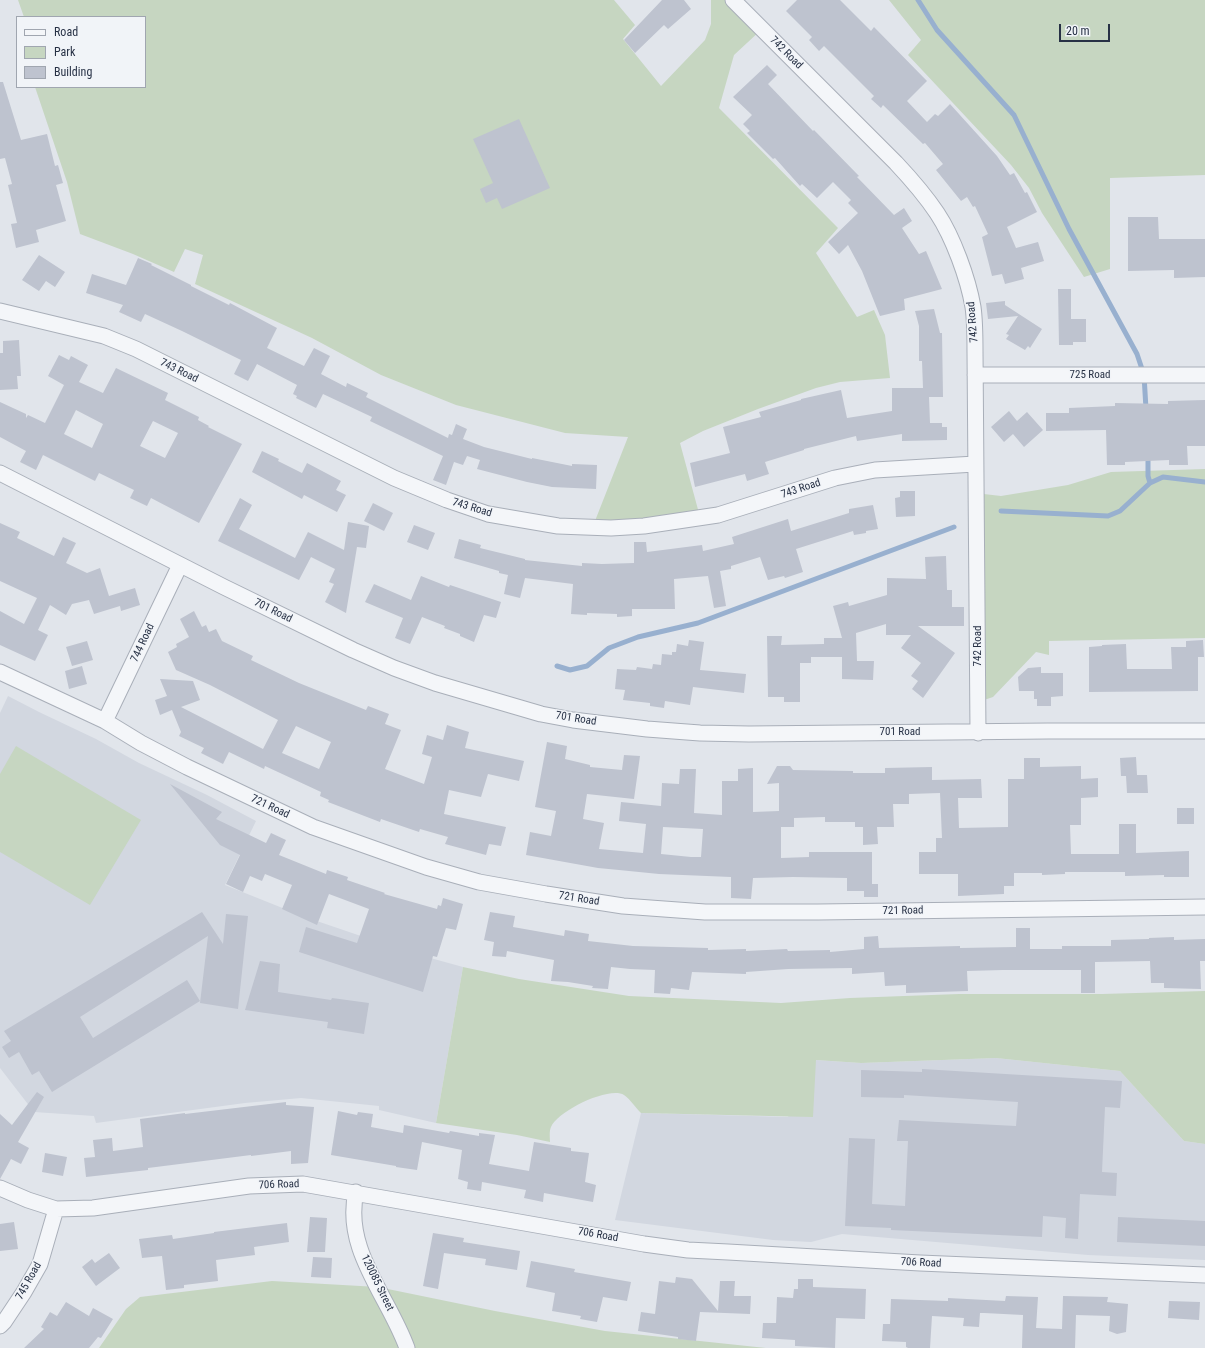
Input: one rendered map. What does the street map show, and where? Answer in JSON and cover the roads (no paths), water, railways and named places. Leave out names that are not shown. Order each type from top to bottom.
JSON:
[{"type":"street","name":"742 Road","points":[[733,0],[896,163],[918,188],[938,214],[957,253],[966,279],[973,307],[975,375],[978,733]]},
{"type":"street","name":"743 Road","points":[[0,311],[104,336],[136,349],[394,478],[454,502],[488,514],[558,526],[610,528],[644,526],[718,515],[835,478],[875,470],[975,464]]},
{"type":"street","name":"725 Road","points":[[975,375],[1205,374]]},
{"type":"street","name":"701 Road","points":[[0,473],[180,565],[353,650],[394,668],[435,683],[541,714],[573,720],[647,729],[700,733],[1205,731]]},
{"type":"street","name":"744 Road","points":[[105,721],[180,565]]},
{"type":"street","name":"721 Road","points":[[0,672],[105,721],[141,743],[187,767],[314,827],[426,867],[479,882],[623,906],[705,912],[826,912],[1205,907]]},
{"type":"street","name":"706 Road","points":[[0,1188],[28,1200],[56,1209],[93,1208],[249,1186],[303,1184],[356,1192],[644,1244],[688,1250],[928,1263],[1205,1275]]},
{"type":"street","name":"120085 Street","points":[[356,1192],[353,1205],[354,1225],[362,1255],[407,1348]]},
{"type":"street","name":"745 Road","points":[[0,1326],[24,1292],[40,1264],[56,1209]]},
{"type":"waterway","points":[[918,0],[937,30],[1014,115],[1069,229],[1137,354],[1144,375],[1146,409]]},
{"type":"waterway","points":[[1148,455],[1148,476],[1150,483]]},
{"type":"waterway","points":[[1001,511],[1108,516],[1120,511],[1150,483],[1163,477],[1205,482]]},
{"type":"waterway","points":[[557,666],[570,670],[587,666],[609,648],[638,637],[698,623],[954,527]]}]
